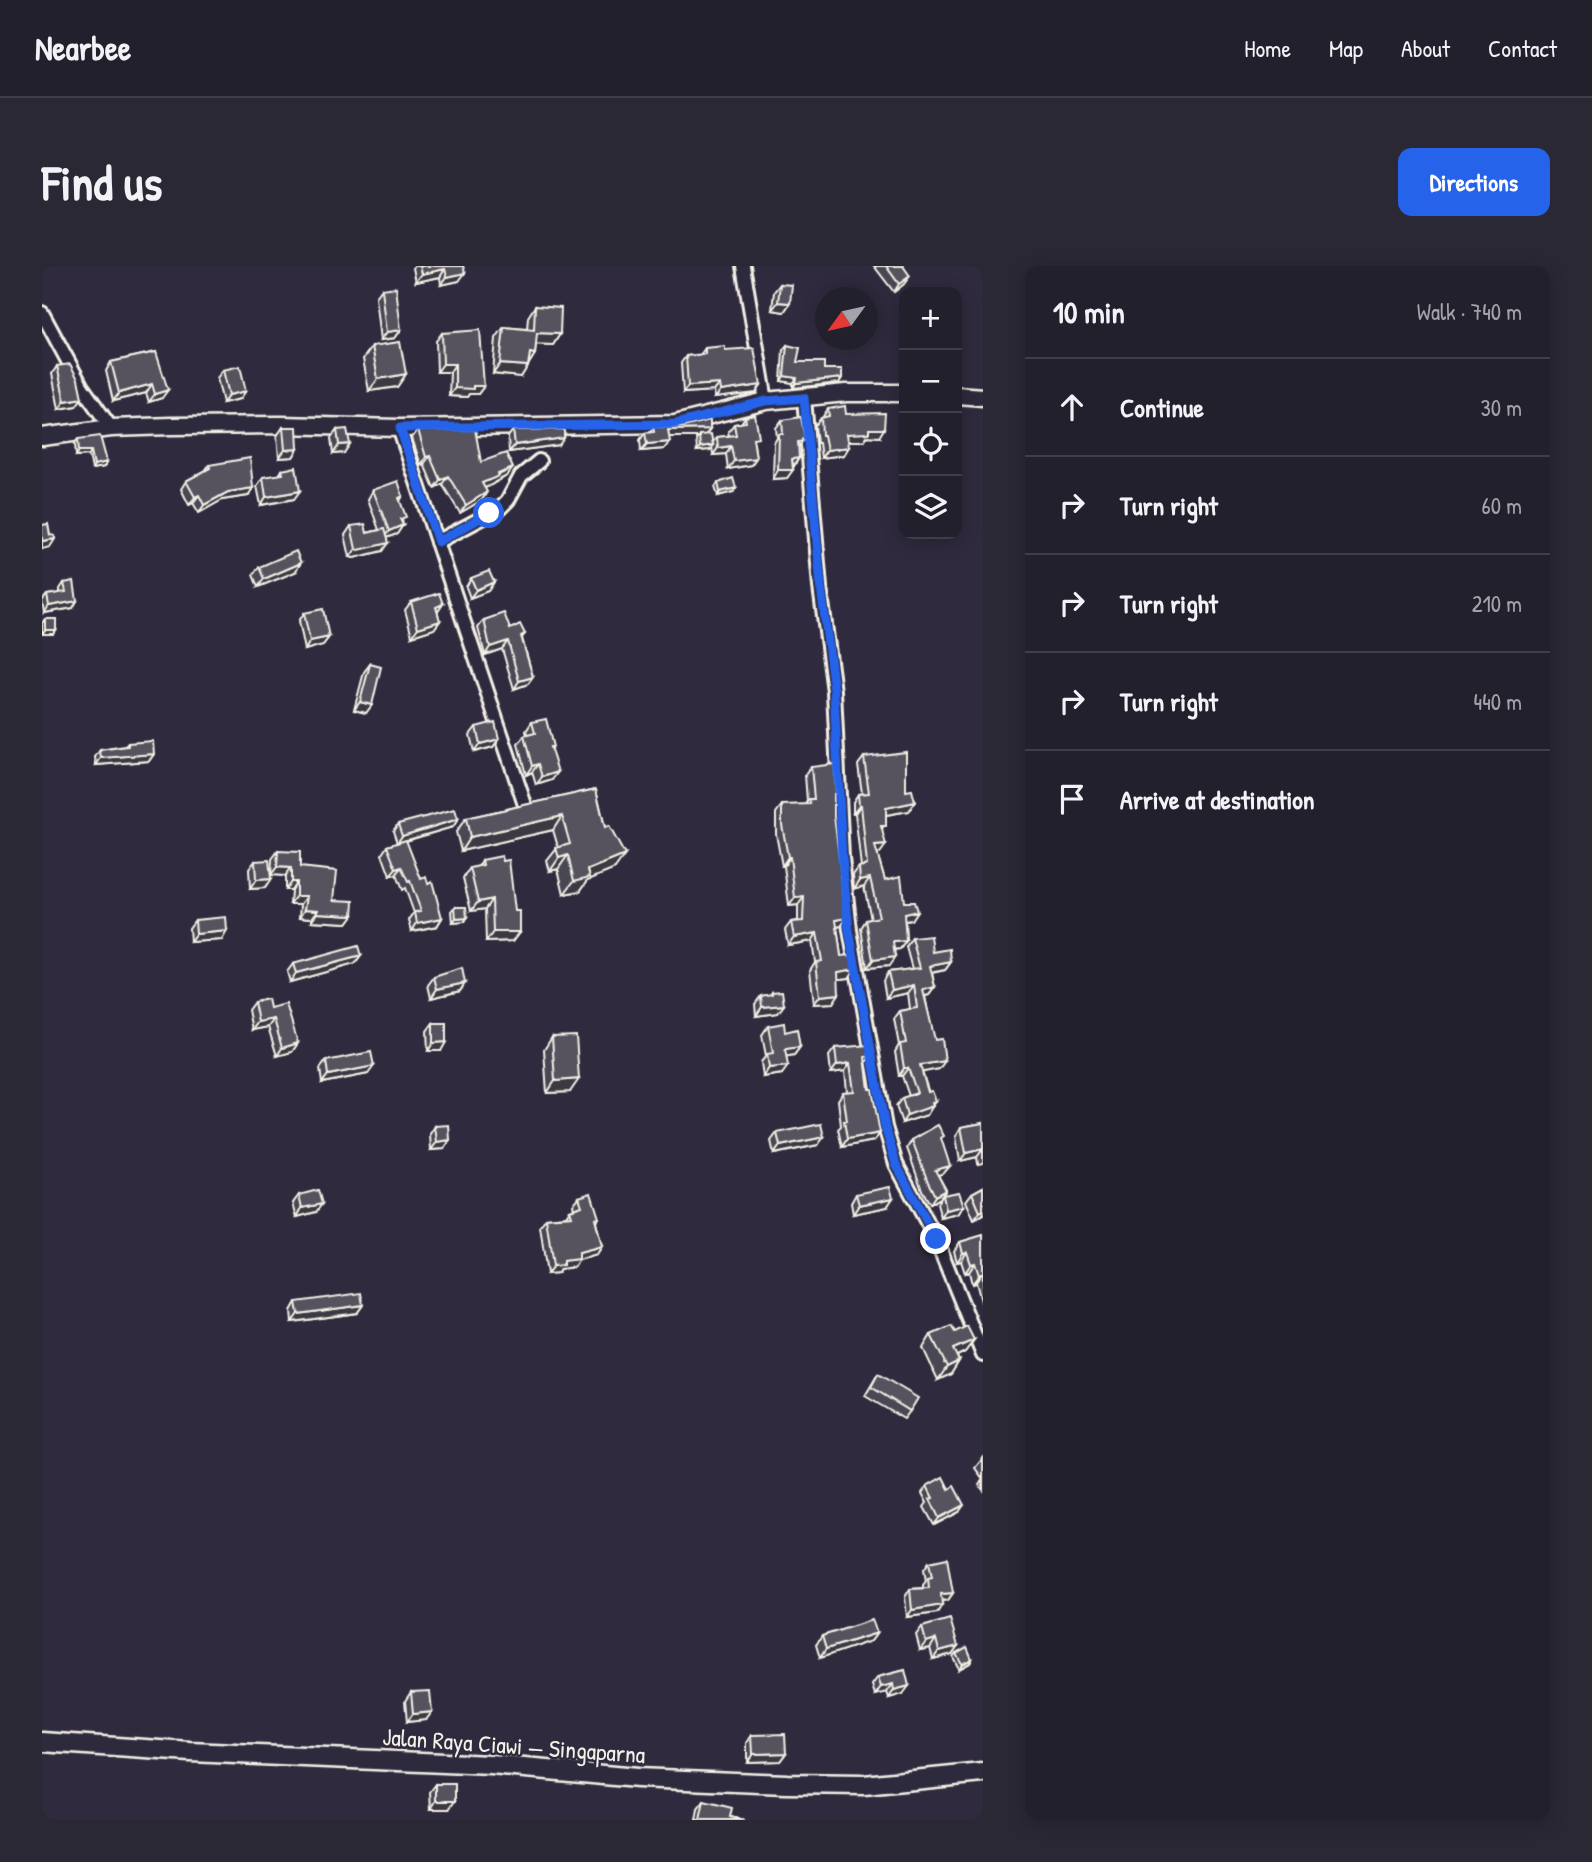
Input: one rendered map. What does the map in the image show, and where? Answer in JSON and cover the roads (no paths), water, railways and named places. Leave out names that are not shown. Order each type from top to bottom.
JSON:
[{"type":"main road","name":"Jalan Raya Ciawi — Singaparna","points":[[42,1742],[190,1752],[491,1765],[637,1778],[787,1784],[864,1785],[983,1773]]},
{"type":"street","points":[[743,266],[766,401]]},
{"type":"street","points":[[42,313],[82,387],[111,428]]},
{"type":"street","points":[[42,437],[111,428],[675,424],[766,401],[846,393],[899,393]]},
{"type":"street","points":[[962,395],[983,397]]},
{"type":"street","points":[[804,398],[821,587],[834,691],[842,858],[849,930],[885,1127],[896,1164],[936,1239],[983,1355]]},
{"type":"street","points":[[400,428],[525,805]]},
{"type":"street","points":[[438,542],[499,509],[508,500],[521,476],[539,461]]}]
